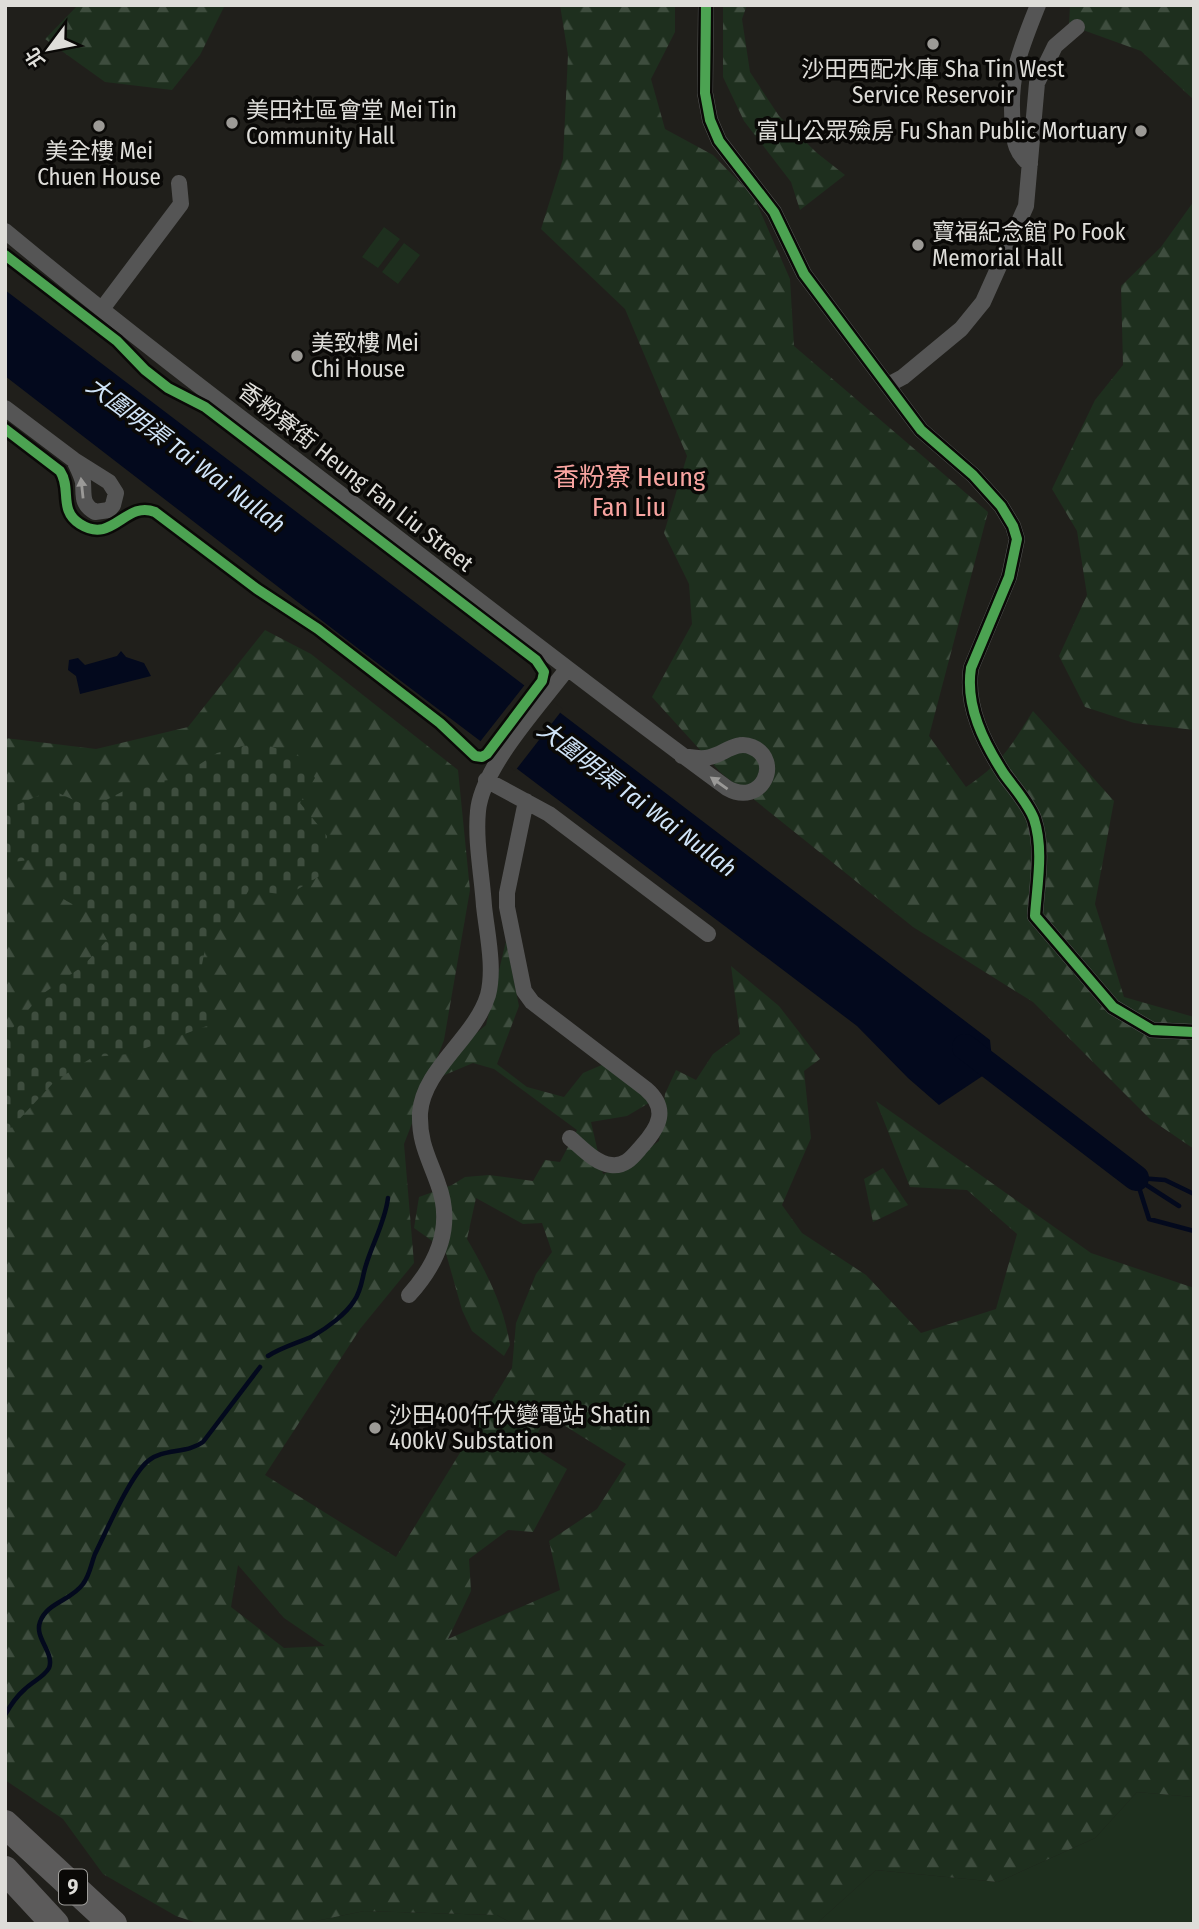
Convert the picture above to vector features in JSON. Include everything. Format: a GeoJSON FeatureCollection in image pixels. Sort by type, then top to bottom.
{"type":"FeatureCollection","features":[{"type":"Feature","properties":{"kind":"highway","name":"9"},"geometry":{"type":"LineString","coordinates":[[5,1824],[113,1924]]}},
{"type":"Feature","properties":{"kind":"highway","name":"9"},"geometry":{"type":"LineString","coordinates":[[5,1870],[55,1924]]}},
{"type":"Feature","properties":{"kind":"street"},"geometry":{"type":"LineString","coordinates":[[706,5],[705,93],[710,120],[719,141],[774,212],[804,274],[921,430],[973,475],[1002,506],[1013,526],[1017,539],[1009,577],[971,668],[969,682],[972,704],[981,732],[1003,773],[1033,818],[1039,846],[1035,916],[1112,1007],[1152,1030],[1194,1032]]}},
{"type":"Feature","properties":{"kind":"street"},"geometry":{"type":"LineString","coordinates":[[1030,164],[1022,159],[1017,150],[1010,102],[1013,72],[1038,5]]}},
{"type":"Feature","properties":{"kind":"street"},"geometry":{"type":"LineString","coordinates":[[888,385],[903,377],[961,329],[983,302],[1026,206],[1037,83],[1055,46],[1077,27]]}},
{"type":"Feature","properties":{"kind":"street"},"geometry":{"type":"LineString","coordinates":[[102,309],[181,204],[179,183]]}},
{"type":"Feature","properties":{"kind":"street","name":"香粉寮街 Heung Fan Liu Street"},"geometry":{"type":"LineString","coordinates":[[5,231],[102,309],[682,756],[734,793],[752,792],[760,787],[766,777],[764,759],[750,746],[735,746],[709,758],[682,756]]}},
{"type":"Feature","properties":{"kind":"street"},"geometry":{"type":"LineString","coordinates":[[5,408],[74,460]]}},
{"type":"Feature","properties":{"kind":"street"},"geometry":{"type":"LineString","coordinates":[[409,1294],[425,1276],[439,1252],[445,1222],[442,1194],[421,1140],[420,1113],[423,1099],[435,1076],[480,1014],[490,985],[478,824],[481,796],[486,780],[499,759],[567,669]]}},
{"type":"Feature","properties":{"kind":"street"},"geometry":{"type":"LineString","coordinates":[[486,780],[549,814],[708,934]]}},
{"type":"Feature","properties":{"kind":"street"},"geometry":{"type":"LineString","coordinates":[[526,801],[507,893],[524,991],[532,1002],[646,1089],[659,1110],[659,1123],[655,1131],[630,1159],[621,1165],[598,1161],[570,1138]]}},
{"type":"Feature","properties":{"kind":"green space"},"geometry":{"type":"Polygon","coordinates":[[[78,5],[225,5],[200,55],[172,90],[105,82],[45,39],[78,5]]]}},
{"type":"Feature","properties":{"kind":"green space"},"geometry":{"type":"Polygon","coordinates":[[[560,5],[675,5],[675,32],[651,79],[665,129],[713,155],[754,197],[790,279],[794,346],[988,512],[929,736],[966,787],[989,770],[1005,753],[1033,711],[1114,801],[1095,904],[1124,997],[1194,1017],[1194,1149],[1150,1119],[1033,1002],[913,927],[721,773],[652,697],[692,624],[689,584],[664,533],[687,456],[625,309],[541,229],[563,159],[568,55],[560,5]]]}},
{"type":"Feature","properties":{"kind":"green space"},"geometry":{"type":"Polygon","coordinates":[[[723,5],[747,5],[742,19],[750,72],[779,116],[817,153],[845,175],[800,210],[791,182],[744,121],[723,77],[723,5]]]}},
{"type":"Feature","properties":{"kind":"green space"},"geometry":{"type":"Polygon","coordinates":[[[1070,5],[1194,5],[1194,100],[1141,51],[1069,25],[1070,5]]]}},
{"type":"Feature","properties":{"kind":"green space"},"geometry":{"type":"Polygon","coordinates":[[[1194,201],[1194,730],[1134,723],[1085,707],[1059,656],[1087,595],[1077,531],[1052,489],[1095,400],[1123,365],[1121,286],[1161,247],[1194,201]]]}},
{"type":"Feature","properties":{"kind":"green space"},"geometry":{"type":"Polygon","coordinates":[[[384,227],[400,239],[378,268],[362,257],[384,227]]]}},
{"type":"Feature","properties":{"kind":"green space"},"geometry":{"type":"Polygon","coordinates":[[[404,243],[420,255],[398,284],[382,272],[404,243]]]}},
{"type":"Feature","properties":{"kind":"green space"},"geometry":{"type":"Polygon","coordinates":[[[265,630],[311,654],[458,770],[470,890],[444,1040],[432,1071],[486,1025],[506,941],[519,1006],[497,1064],[527,1087],[564,1097],[583,1073],[611,1061],[654,1100],[627,1116],[591,1122],[603,1174],[629,1163],[659,1141],[665,1094],[676,1070],[696,1080],[713,1054],[740,1034],[731,966],[779,1006],[820,1059],[804,1071],[811,1138],[782,1205],[802,1233],[866,1275],[921,1333],[996,1309],[1017,1234],[967,1190],[910,1187],[876,1101],[1091,1253],[1194,1288],[1194,1797],[1137,1792],[1095,1838],[998,1882],[876,1870],[816,1924],[514,1924],[497,1915],[364,1911],[301,1924],[200,1924],[176,1916],[103,1874],[63,1819],[5,1780],[5,738],[96,749],[188,727],[265,630]],[[473,1063],[428,1082],[404,1144],[414,1263],[360,1329],[265,1475],[396,1557],[512,1368],[516,1323],[536,1274],[552,1252],[542,1223],[523,1224],[476,1198],[467,1239],[488,1277],[504,1317],[510,1345],[504,1356],[472,1331],[462,1310],[445,1250],[414,1228],[419,1197],[452,1185],[465,1177],[489,1175],[533,1181],[545,1160],[560,1162],[577,1130],[494,1069],[473,1063]],[[546,1414],[532,1447],[567,1469],[533,1532],[508,1530],[469,1559],[471,1591],[448,1639],[560,1590],[549,1541],[597,1509],[626,1464],[546,1414]],[[238,1565],[231,1607],[284,1648],[325,1646],[284,1618],[238,1565]]]}},
{"type":"Feature","properties":{"kind":"green space"},"geometry":{"type":"Polygon","coordinates":[[[258,742],[304,758],[315,778],[300,803],[327,836],[323,874],[288,895],[249,890],[234,914],[207,938],[198,986],[215,1023],[129,1054],[93,1057],[55,1081],[11,1128],[5,1125],[5,1037],[41,995],[83,966],[107,940],[93,915],[61,898],[37,859],[5,863],[5,806],[14,806],[52,790],[91,808],[137,784],[177,779],[217,753],[258,742]]]}},
{"type":"Feature","properties":{"kind":"green space"},"geometry":{"type":"Polygon","coordinates":[[[883,1168],[908,1205],[873,1222],[864,1179],[883,1168]]]}},
{"type":"Feature","properties":{"kind":"green space"},"geometry":{"type":"Polygon","coordinates":[[[1137,1792],[1194,1797],[1194,1924],[816,1924],[876,1870],[998,1882],[1095,1838],[1137,1792]]]}},
{"type":"Feature","properties":{"kind":"green space"},"geometry":{"type":"Polygon","coordinates":[[[364,1911],[497,1915],[514,1924],[301,1924],[364,1911]]]}},
{"type":"Feature","properties":{"kind":"water"},"geometry":{"type":"Polygon","coordinates":[[[5,290],[990,1040],[993,1069],[939,1105],[857,1026],[364,653],[5,376],[5,290]]]}},
{"type":"Feature","properties":{"kind":"water"},"geometry":{"type":"Polygon","coordinates":[[[121,651],[126,657],[144,663],[151,676],[80,694],[76,676],[68,670],[69,660],[78,658],[85,665],[117,656],[121,651]]]}},
{"type":"Feature","properties":{"kind":"pier"},"geometry":{"type":"Polygon","coordinates":[[[527,682],[563,709],[515,771],[479,743],[527,682]]]}},
{"type":"Feature","properties":{"kind":"waterway","name":"大圍明渠 Tai Wai Nullah"},"geometry":{"type":"LineString","coordinates":[[965,1047],[1136,1178]]}},
{"type":"Feature","properties":{"kind":"waterway"},"geometry":{"type":"LineString","coordinates":[[1136,1178],[1149,1219],[1194,1231]]}},
{"type":"Feature","properties":{"kind":"waterway"},"geometry":{"type":"LineString","coordinates":[[1139,1178],[1165,1180],[1194,1194]]}},
{"type":"Feature","properties":{"kind":"waterway"},"geometry":{"type":"LineString","coordinates":[[1137,1179],[1179,1206]]}},
{"type":"Feature","properties":{"kind":"waterway"},"geometry":{"type":"LineString","coordinates":[[268,1356],[318,1333],[351,1306],[357,1297],[388,1198]]}},
{"type":"Feature","properties":{"kind":"waterway"},"geometry":{"type":"LineString","coordinates":[[5,1715],[19,1695],[49,1668],[49,1657],[39,1628],[43,1615],[78,1590],[85,1581],[112,1519],[141,1468],[154,1457],[203,1442],[260,1367]]}},
{"type":"Feature","properties":{"kind":"cycle path"},"geometry":{"type":"LineString","coordinates":[[706,5],[705,93],[710,120],[719,141],[774,212],[804,274],[921,430],[973,475],[1001,506],[1013,526],[1017,539],[1009,577],[971,668],[970,682],[974,710],[983,737],[1034,819],[1039,842],[1035,916],[1113,1007],[1152,1030],[1194,1032]]}},
{"type":"Feature","properties":{"kind":"cycle path"},"geometry":{"type":"LineString","coordinates":[[5,255],[117,341],[145,370],[168,388],[205,407],[536,660],[544,672],[542,681],[487,754],[482,757],[475,756],[440,723],[318,629],[257,589],[155,512],[135,512],[101,529],[91,529],[80,524],[69,512],[60,471],[5,429]]}},
{"type":"Feature","properties":{"kind":"place","name":"沙田西配水庫 Sha Tin West Service Reservoir"},"geometry":{"type":"Point","coordinates":[933,44]}},
{"type":"Feature","properties":{"kind":"place","name":"美田社區會堂 Mei Tin Community Hall"},"geometry":{"type":"Point","coordinates":[232,123]}},
{"type":"Feature","properties":{"kind":"place","name":"美全樓 Mei Chuen House"},"geometry":{"type":"Point","coordinates":[99,126]}},
{"type":"Feature","properties":{"kind":"place","name":"富山公眾殮房 Fu Shan Public Mortuary"},"geometry":{"type":"Point","coordinates":[1141,131]}},
{"type":"Feature","properties":{"kind":"place","name":"寶福紀念館 Po Fook Memorial Hall"},"geometry":{"type":"Point","coordinates":[918,245]}},
{"type":"Feature","properties":{"kind":"place","name":"美致樓 Mei Chi House"},"geometry":{"type":"Point","coordinates":[297,356]}},
{"type":"Feature","properties":{"kind":"place","name":"沙田400仟伏變電站 Shatin 400kV Substation"},"geometry":{"type":"Point","coordinates":[375,1428]}},
{"type":"Feature","properties":{"kind":"district","name":"香粉寮 Heung Fan Liu"},"geometry":{"type":"Point","coordinates":[629,492]}}]}
